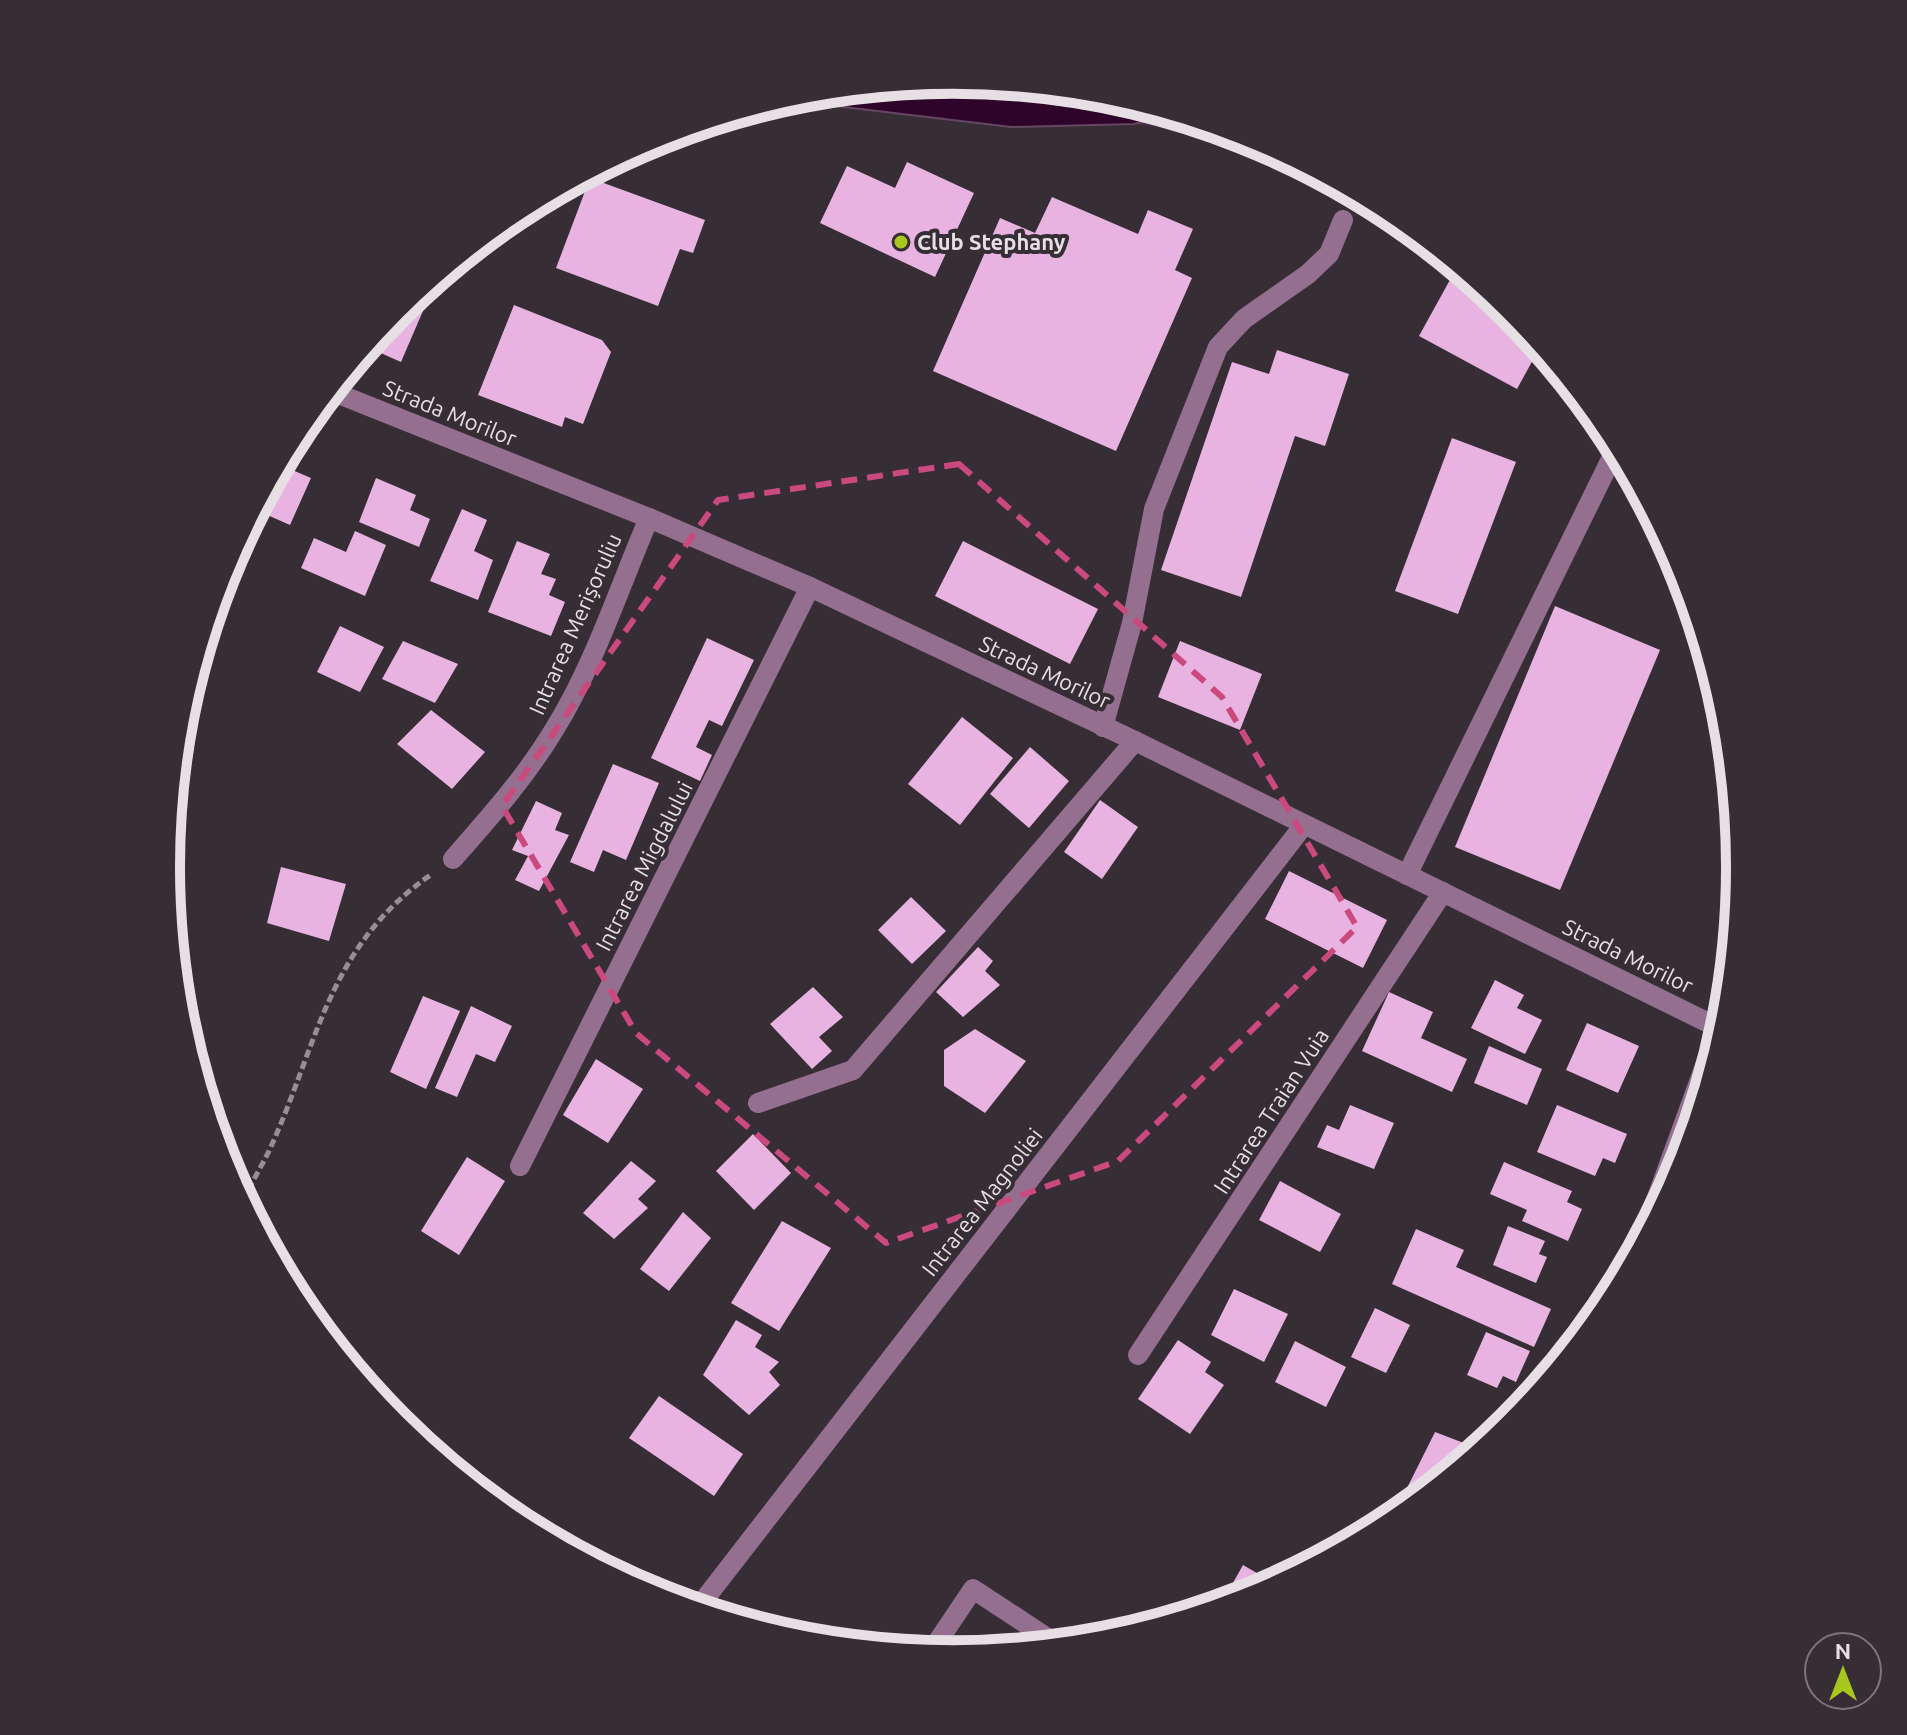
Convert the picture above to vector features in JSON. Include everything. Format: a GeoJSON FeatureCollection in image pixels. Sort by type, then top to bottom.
{"type":"FeatureCollection","features":[{"type":"Feature","properties":{"kind":"street"},"geometry":{"type":"LineString","coordinates":[[1103,727],[1132,623],[1154,509],[1218,347],[1244,319],[1308,274],[1329,254],[1343,220]]}},
{"type":"Feature","properties":{"kind":"street","name":"Strada Morilor"},"geometry":{"type":"LineString","coordinates":[[341,395],[649,518],[810,587],[1135,741],[1711,1023]]}},
{"type":"Feature","properties":{"kind":"street"},"geometry":{"type":"LineString","coordinates":[[1407,875],[1610,460]]}},
{"type":"Feature","properties":{"kind":"street","name":"Intrarea Merișoruliu"},"geometry":{"type":"LineString","coordinates":[[453,859],[516,788],[555,729],[577,688],[649,518]]}},
{"type":"Feature","properties":{"kind":"street","name":"Intrarea Migdalului"},"geometry":{"type":"LineString","coordinates":[[520,1166],[810,587]]}},
{"type":"Feature","properties":{"kind":"street"},"geometry":{"type":"LineString","coordinates":[[758,1103],[853,1070],[1135,741]]}},
{"type":"Feature","properties":{"kind":"street","name":"Intrarea Magnoliei"},"geometry":{"type":"LineString","coordinates":[[704,1600],[1304,825]]}},
{"type":"Feature","properties":{"kind":"street","name":"Intrarea Traian Vuia"},"geometry":{"type":"LineString","coordinates":[[1138,1355],[1443,892]]}},
{"type":"Feature","properties":{"kind":"street"},"geometry":{"type":"LineString","coordinates":[[938,1640],[973,1589],[1043,1635]]}},
{"type":"Feature","properties":{"kind":"path"},"geometry":{"type":"LineString","coordinates":[[250,1187],[269,1150],[330,994],[355,951],[407,891],[453,859]]}},
{"type":"Feature","properties":{"kind":"highlighted area"},"geometry":{"type":"Polygon","coordinates":[[[959,464],[1222,697],[1357,927],[1118,1161],[886,1243],[636,1033],[502,806],[718,500],[959,464]]]}},
{"type":"Feature","properties":{"kind":"shaded area"},"geometry":{"type":"Polygon","coordinates":[[[903,96],[1004,96],[1054,101],[1151,119],[1134,124],[1011,127],[828,105],[903,96]]]}},
{"type":"Feature","properties":{"kind":"shaded area"},"geometry":{"type":"Polygon","coordinates":[[[1151,119],[1186,130],[1134,124],[1151,119]]]}},
{"type":"Feature","properties":{"kind":"building"},"geometry":{"type":"Polygon","coordinates":[[[907,162],[974,193],[935,277],[820,223],[847,166],[895,188],[907,162]]]}},
{"type":"Feature","properties":{"kind":"building"},"geometry":{"type":"Polygon","coordinates":[[[598,181],[705,220],[693,253],[680,249],[658,306],[556,268],[586,187],[598,181]]]}},
{"type":"Feature","properties":{"kind":"building"},"geometry":{"type":"Polygon","coordinates":[[[1052,197],[1138,234],[1148,210],[1193,229],[1175,270],[1192,278],[1116,451],[933,371],[1000,218],[1035,233],[1052,197]]]}},
{"type":"Feature","properties":{"kind":"building"},"geometry":{"type":"Polygon","coordinates":[[[1451,278],[1464,286],[1535,357],[1517,389],[1419,336],[1451,278]]]}},
{"type":"Feature","properties":{"kind":"building"},"geometry":{"type":"Polygon","coordinates":[[[427,302],[401,362],[377,352],[427,302]]]}},
{"type":"Feature","properties":{"kind":"building"},"geometry":{"type":"Polygon","coordinates":[[[514,305],[602,340],[611,352],[583,424],[565,417],[562,427],[478,395],[514,305]]]}},
{"type":"Feature","properties":{"kind":"building"},"geometry":{"type":"Polygon","coordinates":[[[1277,350],[1349,374],[1325,446],[1295,436],[1241,597],[1161,570],[1232,362],[1269,374],[1277,350]]]}},
{"type":"Feature","properties":{"kind":"building"},"geometry":{"type":"Polygon","coordinates":[[[1452,438],[1516,462],[1458,614],[1395,591],[1452,438]]]}},
{"type":"Feature","properties":{"kind":"building"},"geometry":{"type":"Polygon","coordinates":[[[291,469],[311,478],[290,525],[266,514],[291,469]]]}},
{"type":"Feature","properties":{"kind":"building"},"geometry":{"type":"Polygon","coordinates":[[[376,478],[416,495],[410,510],[430,519],[419,547],[359,522],[376,478]]]}},
{"type":"Feature","properties":{"kind":"building"},"geometry":{"type":"Polygon","coordinates":[[[462,509],[487,520],[474,551],[493,560],[478,600],[430,581],[462,509]]]}},
{"type":"Feature","properties":{"kind":"building"},"geometry":{"type":"Polygon","coordinates":[[[355,531],[386,545],[365,596],[301,568],[314,538],[346,552],[355,531]]]}},
{"type":"Feature","properties":{"kind":"building"},"geometry":{"type":"Polygon","coordinates":[[[517,541],[550,554],[541,574],[556,579],[549,595],[565,602],[551,636],[488,612],[517,541]]]}},
{"type":"Feature","properties":{"kind":"building"},"geometry":{"type":"Polygon","coordinates":[[[963,541],[1098,609],[1070,664],[935,596],[963,541]]]}},
{"type":"Feature","properties":{"kind":"building"},"geometry":{"type":"Polygon","coordinates":[[[1555,606],[1660,650],[1560,890],[1455,847],[1555,606]]]}},
{"type":"Feature","properties":{"kind":"building"},"geometry":{"type":"Polygon","coordinates":[[[340,626],[384,647],[360,692],[317,672],[340,626]]]}},
{"type":"Feature","properties":{"kind":"building"},"geometry":{"type":"Polygon","coordinates":[[[707,638],[754,660],[722,726],[709,720],[696,747],[712,755],[700,781],[651,758],[707,638]]]}},
{"type":"Feature","properties":{"kind":"building"},"geometry":{"type":"Polygon","coordinates":[[[403,641],[458,664],[435,703],[382,679],[403,641]]]}},
{"type":"Feature","properties":{"kind":"building"},"geometry":{"type":"Polygon","coordinates":[[[1180,641],[1262,674],[1240,730],[1158,697],[1180,641]]]}},
{"type":"Feature","properties":{"kind":"building"},"geometry":{"type":"Polygon","coordinates":[[[431,710],[485,752],[452,789],[397,744],[431,710]]]}},
{"type":"Feature","properties":{"kind":"building"},"geometry":{"type":"Polygon","coordinates":[[[962,717],[1013,758],[960,825],[908,784],[962,717]]]}},
{"type":"Feature","properties":{"kind":"building"},"geometry":{"type":"Polygon","coordinates":[[[1030,747],[1069,781],[1029,828],[990,794],[1030,747]]]}},
{"type":"Feature","properties":{"kind":"building"},"geometry":{"type":"Polygon","coordinates":[[[613,764],[659,783],[626,860],[603,850],[594,872],[570,862],[613,764]]]}},
{"type":"Feature","properties":{"kind":"building"},"geometry":{"type":"Polygon","coordinates":[[[1100,800],[1138,827],[1102,879],[1064,852],[1100,800]]]}},
{"type":"Feature","properties":{"kind":"building"},"geometry":{"type":"Polygon","coordinates":[[[536,801],[562,813],[555,830],[569,835],[539,891],[515,880],[528,856],[512,850],[536,801]]]}},
{"type":"Feature","properties":{"kind":"building"},"geometry":{"type":"Polygon","coordinates":[[[281,867],[346,884],[329,941],[267,923],[281,867]]]}},
{"type":"Feature","properties":{"kind":"building"},"geometry":{"type":"Polygon","coordinates":[[[1289,871],[1387,920],[1363,968],[1265,919],[1289,871]]]}},
{"type":"Feature","properties":{"kind":"building"},"geometry":{"type":"Polygon","coordinates":[[[911,897],[946,931],[912,964],[878,930],[911,897]]]}},
{"type":"Feature","properties":{"kind":"building"},"geometry":{"type":"Polygon","coordinates":[[[978,947],[993,961],[985,971],[1000,985],[963,1017],[936,992],[978,947]]]}},
{"type":"Feature","properties":{"kind":"building"},"geometry":{"type":"Polygon","coordinates":[[[1495,980],[1524,995],[1517,1008],[1542,1020],[1525,1054],[1471,1028],[1495,980]]]}},
{"type":"Feature","properties":{"kind":"building"},"geometry":{"type":"Polygon","coordinates":[[[813,987],[843,1017],[819,1037],[832,1051],[812,1069],[770,1024],[813,987]]]}},
{"type":"Feature","properties":{"kind":"building"},"geometry":{"type":"Polygon","coordinates":[[[1389,992],[1433,1012],[1421,1038],[1467,1059],[1452,1092],[1362,1051],[1389,992]]]}},
{"type":"Feature","properties":{"kind":"building"},"geometry":{"type":"Polygon","coordinates":[[[423,996],[460,1011],[426,1089],[390,1072],[423,996]]]}},
{"type":"Feature","properties":{"kind":"building"},"geometry":{"type":"Polygon","coordinates":[[[471,1006],[512,1026],[495,1062],[476,1054],[457,1097],[435,1088],[471,1006]]]}},
{"type":"Feature","properties":{"kind":"building"},"geometry":{"type":"Polygon","coordinates":[[[1587,1023],[1639,1046],[1618,1093],[1566,1070],[1587,1023]]]}},
{"type":"Feature","properties":{"kind":"building"},"geometry":{"type":"Polygon","coordinates":[[[975,1029],[1026,1061],[985,1113],[944,1086],[944,1050],[975,1029]]]}},
{"type":"Feature","properties":{"kind":"building"},"geometry":{"type":"Polygon","coordinates":[[[1489,1046],[1542,1069],[1527,1105],[1474,1083],[1489,1046]]]}},
{"type":"Feature","properties":{"kind":"building"},"geometry":{"type":"Polygon","coordinates":[[[596,1059],[643,1089],[608,1143],[563,1115],[596,1059]]]}},
{"type":"Feature","properties":{"kind":"building"},"geometry":{"type":"Polygon","coordinates":[[[1350,1105],[1394,1123],[1374,1169],[1317,1147],[1327,1125],[1339,1130],[1350,1105]]]}},
{"type":"Feature","properties":{"kind":"building"},"geometry":{"type":"Polygon","coordinates":[[[1557,1105],[1627,1134],[1615,1163],[1603,1158],[1595,1176],[1537,1152],[1557,1105]]]}},
{"type":"Feature","properties":{"kind":"building"},"geometry":{"type":"Polygon","coordinates":[[[753,1134],[791,1173],[754,1210],[716,1171],[753,1134]]]}},
{"type":"Feature","properties":{"kind":"building"},"geometry":{"type":"Polygon","coordinates":[[[467,1157],[505,1181],[459,1255],[421,1231],[467,1157]]]}},
{"type":"Feature","properties":{"kind":"building"},"geometry":{"type":"Polygon","coordinates":[[[631,1161],[656,1181],[638,1199],[648,1208],[614,1239],[583,1213],[631,1161]]]}},
{"type":"Feature","properties":{"kind":"building"},"geometry":{"type":"Polygon","coordinates":[[[1504,1162],[1572,1191],[1567,1202],[1582,1209],[1568,1241],[1522,1221],[1527,1210],[1490,1194],[1504,1162]]]}},
{"type":"Feature","properties":{"kind":"building"},"geometry":{"type":"Polygon","coordinates":[[[1280,1181],[1341,1214],[1320,1252],[1259,1220],[1280,1181]]]}},
{"type":"Feature","properties":{"kind":"building"},"geometry":{"type":"Polygon","coordinates":[[[683,1212],[711,1238],[669,1291],[640,1269],[683,1212]]]}},
{"type":"Feature","properties":{"kind":"building"},"geometry":{"type":"Polygon","coordinates":[[[782,1221],[831,1248],[779,1331],[731,1303],[782,1221]]]}},
{"type":"Feature","properties":{"kind":"building"},"geometry":{"type":"Polygon","coordinates":[[[1508,1226],[1545,1241],[1539,1254],[1547,1257],[1536,1283],[1493,1265],[1508,1226]]]}},
{"type":"Feature","properties":{"kind":"building"},"geometry":{"type":"Polygon","coordinates":[[[1416,1229],[1464,1250],[1456,1267],[1551,1309],[1534,1347],[1392,1284],[1416,1229]]]}},
{"type":"Feature","properties":{"kind":"building"},"geometry":{"type":"Polygon","coordinates":[[[1234,1289],[1288,1314],[1264,1362],[1211,1335],[1234,1289]]]}},
{"type":"Feature","properties":{"kind":"building"},"geometry":{"type":"Polygon","coordinates":[[[1375,1308],[1410,1325],[1386,1373],[1351,1357],[1375,1308]]]}},
{"type":"Feature","properties":{"kind":"building"},"geometry":{"type":"Polygon","coordinates":[[[736,1320],[762,1335],[755,1347],[779,1362],[769,1372],[780,1385],[749,1415],[703,1375],[736,1320]]]}},
{"type":"Feature","properties":{"kind":"building"},"geometry":{"type":"Polygon","coordinates":[[[1486,1332],[1530,1351],[1516,1382],[1503,1376],[1497,1388],[1467,1375],[1486,1332]]]}},
{"type":"Feature","properties":{"kind":"building"},"geometry":{"type":"Polygon","coordinates":[[[1178,1340],[1211,1362],[1205,1372],[1224,1385],[1190,1434],[1138,1399],[1178,1340]]]}},
{"type":"Feature","properties":{"kind":"building"},"geometry":{"type":"Polygon","coordinates":[[[1295,1341],[1346,1367],[1326,1407],[1275,1382],[1295,1341]]]}},
{"type":"Feature","properties":{"kind":"building"},"geometry":{"type":"Polygon","coordinates":[[[659,1396],[743,1454],[714,1496],[629,1438],[659,1396]]]}},
{"type":"Feature","properties":{"kind":"building"},"geometry":{"type":"Polygon","coordinates":[[[1435,1432],[1468,1445],[1424,1481],[1403,1497],[1435,1432]]]}},
{"type":"Feature","properties":{"kind":"building"},"geometry":{"type":"Polygon","coordinates":[[[1243,1565],[1263,1576],[1250,1582],[1229,1590],[1243,1565]]]}},
{"type":"Feature","properties":{"kind":"place","name":"Club Stephany"},"geometry":{"type":"Point","coordinates":[901,242]}}]}
